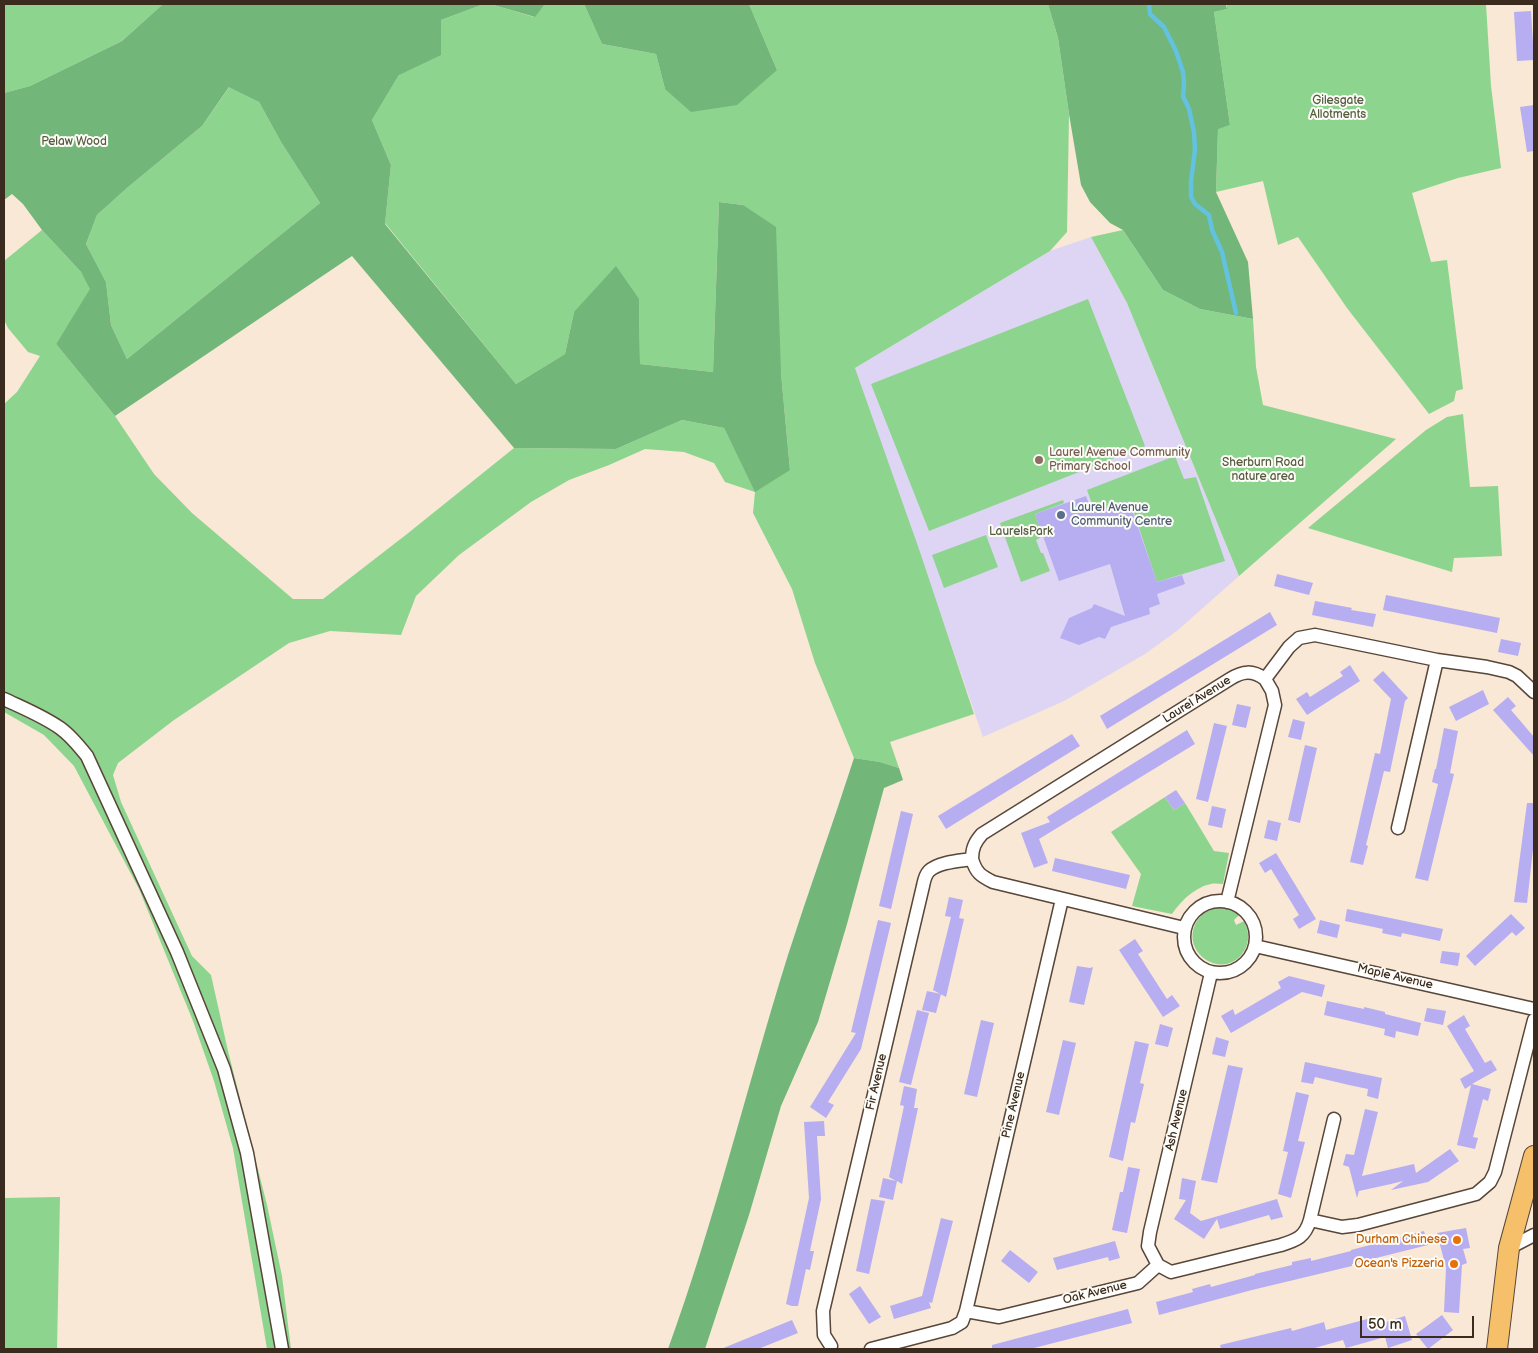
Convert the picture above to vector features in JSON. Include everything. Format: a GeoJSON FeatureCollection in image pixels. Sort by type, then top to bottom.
{"type":"FeatureCollection","features":[{"type":"Feature","properties":{"kind":"main road"},"geometry":{"type":"LineString","coordinates":[[1497,1349],[1509,1248],[1534,1156]]}},
{"type":"Feature","properties":{"kind":"street"},"geometry":{"type":"LineString","coordinates":[[1227,902],[1274,705],[1272,691],[1265,679],[1289,647],[1299,638],[1315,635],[1437,660],[1509,672],[1517,676],[1534,692]]}},
{"type":"Feature","properties":{"kind":"street"},"geometry":{"type":"LineString","coordinates":[[1398,828],[1437,660]]}},
{"type":"Feature","properties":{"kind":"street","name":"Laurel Avenue"},"geometry":{"type":"LineString","coordinates":[[972,854],[975,841],[982,834],[1240,673],[1256,673],[1265,679]]}},
{"type":"Feature","properties":{"kind":"street"},"geometry":{"type":"LineString","coordinates":[[4,699],[29,710],[60,728],[77,743],[87,756],[191,984],[224,1069],[247,1153],[282,1349]]}},
{"type":"Feature","properties":{"kind":"street"},"geometry":{"type":"LineString","coordinates":[[972,854],[975,870],[993,882],[1184,928]]}},
{"type":"Feature","properties":{"kind":"street","name":"Fir Avenue"},"geometry":{"type":"LineString","coordinates":[[831,1348],[824,1335],[823,1311],[924,881],[930,870],[972,854]]}},
{"type":"Feature","properties":{"kind":"street","name":"Pine Avenue"},"geometry":{"type":"LineString","coordinates":[[966,1311],[1062,899]]}},
{"type":"Feature","properties":{"kind":"street"},"geometry":{"type":"LineString","coordinates":[[1214,901],[1227,902],[1241,908],[1250,917],[1256,930],[1255,946],[1250,958],[1243,966],[1233,972],[1212,973],[1200,968],[1189,957],[1184,942],[1184,928],[1190,916],[1202,906],[1214,901]]}},
{"type":"Feature","properties":{"kind":"street","name":"Maple Avenue"},"geometry":{"type":"LineString","coordinates":[[1255,946],[1534,1009]]}},
{"type":"Feature","properties":{"kind":"street","name":"Ash Avenue"},"geometry":{"type":"LineString","coordinates":[[1158,1266],[1148,1246],[1150,1232],[1212,973]]}},
{"type":"Feature","properties":{"kind":"street"},"geometry":{"type":"LineString","coordinates":[[1310,1220],[1342,1228],[1358,1225],[1476,1194],[1490,1182],[1495,1172],[1534,1020]]}},
{"type":"Feature","properties":{"kind":"street"},"geometry":{"type":"LineString","coordinates":[[1158,1266],[1171,1272],[1296,1240],[1307,1230],[1334,1119]]}},
{"type":"Feature","properties":{"kind":"street"},"geometry":{"type":"LineString","coordinates":[[1509,1248],[1534,1235]]}},
{"type":"Feature","properties":{"kind":"street","name":"Oak Avenue"},"geometry":{"type":"LineString","coordinates":[[966,1311],[999,1317],[1138,1283],[1158,1266]]}},
{"type":"Feature","properties":{"kind":"street"},"geometry":{"type":"LineString","coordinates":[[871,1349],[952,1328],[962,1322],[966,1311]]}},
{"type":"Feature","properties":{"kind":"shaded area","name":"Laurel Avenue Community Primary School"},"geometry":{"type":"Polygon","coordinates":[[[1091,237],[1127,303],[1239,576],[1178,630],[1145,654],[1064,701],[983,737],[855,368],[1050,251],[1091,237]]]}},
{"type":"Feature","properties":{"kind":"green space"},"geometry":{"type":"Polygon","coordinates":[[[4,4],[163,4],[122,41],[30,86],[4,93],[4,4]]]}},
{"type":"Feature","properties":{"kind":"green space","name":"Pelaw Wood"},"geometry":{"type":"Polygon","coordinates":[[[163,4],[484,4],[441,20],[441,55],[399,75],[372,120],[391,165],[385,224],[516,384],[565,354],[574,312],[616,266],[639,299],[640,364],[713,372],[719,202],[743,205],[776,227],[781,373],[790,470],[755,492],[724,428],[682,420],[616,449],[514,448],[352,256],[115,416],[56,344],[90,289],[81,272],[42,230],[23,204],[12,194],[4,200],[4,93],[30,86],[122,41],[163,4]],[[229,87],[202,126],[97,215],[86,244],[106,282],[111,325],[127,359],[320,203],[281,142],[259,102],[229,87]]]}},
{"type":"Feature","properties":{"kind":"green space"},"geometry":{"type":"Polygon","coordinates":[[[484,4],[490,4],[534,17],[545,4],[584,4],[602,44],[656,54],[665,89],[777,70],[749,4],[1048,4],[1058,38],[1069,114],[1067,232],[1050,251],[855,368],[920,552],[974,714],[890,742],[899,768],[880,762],[854,758],[815,663],[792,589],[753,513],[755,492],[725,482],[714,463],[684,452],[645,449],[569,480],[531,502],[459,555],[416,596],[401,635],[330,631],[289,643],[174,720],[118,763],[113,775],[121,802],[192,956],[211,975],[267,1205],[282,1276],[291,1349],[267,1349],[233,1148],[214,1081],[193,1021],[139,889],[74,766],[44,735],[4,712],[4,404],[17,392],[40,356],[28,352],[8,328],[4,320],[4,261],[42,230],[81,272],[91,289],[56,344],[115,416],[154,474],[192,513],[293,599],[323,599],[514,448],[616,449],[682,420],[724,428],[755,491],[790,469],[781,373],[743,205],[719,202],[713,372],[640,364],[639,299],[574,312],[565,354],[516,384],[385,223],[391,165],[372,120],[399,75],[441,20],[484,4]]]}},
{"type":"Feature","properties":{"kind":"green space"},"geometry":{"type":"Polygon","coordinates":[[[490,4],[545,4],[535,17],[490,4]]]}},
{"type":"Feature","properties":{"kind":"green space"},"geometry":{"type":"Polygon","coordinates":[[[584,4],[749,4],[777,70],[737,105],[691,112],[665,89],[656,54],[602,44],[584,4]]]}},
{"type":"Feature","properties":{"kind":"green space"},"geometry":{"type":"Polygon","coordinates":[[[1048,4],[1226,4],[1227,9],[1214,12],[1230,125],[1218,129],[1216,192],[1248,262],[1253,319],[1200,309],[1163,290],[1123,230],[1110,223],[1090,202],[1081,185],[1058,38],[1048,4]]]}},
{"type":"Feature","properties":{"kind":"green space","name":"Gilesgate Allotments"},"geometry":{"type":"Polygon","coordinates":[[[1227,4],[1486,4],[1491,86],[1501,168],[1458,178],[1412,193],[1431,262],[1447,260],[1463,389],[1456,391],[1454,401],[1429,414],[1347,308],[1298,237],[1278,245],[1263,181],[1216,192],[1218,128],[1230,125],[1214,12],[1227,9],[1227,4]]]}},
{"type":"Feature","properties":{"kind":"green space"},"geometry":{"type":"Polygon","coordinates":[[[230,86],[259,102],[281,142],[320,203],[127,359],[111,325],[106,282],[86,244],[97,215],[202,126],[230,86]]]}},
{"type":"Feature","properties":{"kind":"green space","name":"Sherburn Road nature area"},"geometry":{"type":"Polygon","coordinates":[[[1123,230],[1163,290],[1200,309],[1253,319],[1256,367],[1263,405],[1396,439],[1239,576],[1127,303],[1091,237],[1123,230]]]}},
{"type":"Feature","properties":{"kind":"green space"},"geometry":{"type":"Polygon","coordinates":[[[1088,299],[1145,446],[929,531],[871,384],[1088,299]]]}},
{"type":"Feature","properties":{"kind":"green space"},"geometry":{"type":"Polygon","coordinates":[[[1463,414],[1470,487],[1498,486],[1502,556],[1454,558],[1452,572],[1308,528],[1426,430],[1447,417],[1463,414]]]}},
{"type":"Feature","properties":{"kind":"green space"},"geometry":{"type":"Polygon","coordinates":[[[1175,456],[1184,479],[1196,477],[1225,561],[1157,582],[1130,501],[1095,512],[1087,490],[1175,456]]]}},
{"type":"Feature","properties":{"kind":"green space","name":"LaurelsPark"},"geometry":{"type":"Polygon","coordinates":[[[1063,500],[1064,503],[1035,514],[1043,536],[1036,540],[1050,571],[1021,582],[1000,523],[1063,500]]]}},
{"type":"Feature","properties":{"kind":"green space"},"geometry":{"type":"Polygon","coordinates":[[[986,535],[998,567],[944,588],[932,555],[986,535]]]}},
{"type":"Feature","properties":{"kind":"green space"},"geometry":{"type":"Polygon","coordinates":[[[854,758],[880,762],[899,768],[903,780],[884,788],[818,1022],[781,1106],[749,1215],[705,1349],[668,1349],[716,1202],[788,955],[854,758]]]}},
{"type":"Feature","properties":{"kind":"green space"},"geometry":{"type":"Polygon","coordinates":[[[1165,797],[1174,810],[1185,803],[1214,851],[1229,853],[1223,884],[1212,884],[1199,888],[1184,900],[1172,914],[1132,906],[1141,874],[1111,832],[1165,797]]]}},
{"type":"Feature","properties":{"kind":"green space"},"geometry":{"type":"Polygon","coordinates":[[[1219,907],[1240,914],[1234,920],[1236,925],[1244,921],[1248,932],[1248,940],[1244,951],[1235,960],[1226,964],[1215,964],[1206,960],[1198,953],[1194,943],[1193,933],[1197,921],[1207,911],[1219,907]]]}},
{"type":"Feature","properties":{"kind":"green space"},"geometry":{"type":"Polygon","coordinates":[[[60,1197],[57,1349],[4,1349],[4,1198],[60,1197]]]}},
{"type":"Feature","properties":{"kind":"building"},"geometry":{"type":"Polygon","coordinates":[[[1531,11],[1534,60],[1517,61],[1514,12],[1531,11]]]}},
{"type":"Feature","properties":{"kind":"building"},"geometry":{"type":"Polygon","coordinates":[[[1534,105],[1534,151],[1527,152],[1520,107],[1534,105]]]}},
{"type":"Feature","properties":{"kind":"building"},"geometry":{"type":"Polygon","coordinates":[[[1086,496],[1092,512],[1129,501],[1157,582],[1182,575],[1185,584],[1157,594],[1160,604],[1149,608],[1150,614],[1111,627],[1105,639],[1099,637],[1079,645],[1060,638],[1069,618],[1092,608],[1094,604],[1125,616],[1110,564],[1059,581],[1035,514],[1086,496]]]}},
{"type":"Feature","properties":{"kind":"building"},"geometry":{"type":"Polygon","coordinates":[[[1277,574],[1313,583],[1309,595],[1274,586],[1277,574]]]}},
{"type":"Feature","properties":{"kind":"building"},"geometry":{"type":"Polygon","coordinates":[[[1386,595],[1500,618],[1497,633],[1383,610],[1386,595]]]}},
{"type":"Feature","properties":{"kind":"building"},"geometry":{"type":"Polygon","coordinates":[[[1315,601],[1376,614],[1373,627],[1312,615],[1315,601]]]}},
{"type":"Feature","properties":{"kind":"building"},"geometry":{"type":"Polygon","coordinates":[[[1270,612],[1277,625],[1107,729],[1100,716],[1270,612]]]}},
{"type":"Feature","properties":{"kind":"building"},"geometry":{"type":"Polygon","coordinates":[[[1501,639],[1521,643],[1518,656],[1498,652],[1501,639]]]}},
{"type":"Feature","properties":{"kind":"building"},"geometry":{"type":"Polygon","coordinates":[[[1350,665],[1360,681],[1307,715],[1296,699],[1307,692],[1310,697],[1343,676],[1340,672],[1350,665]]]}},
{"type":"Feature","properties":{"kind":"building"},"geometry":{"type":"Polygon","coordinates":[[[1383,671],[1408,698],[1405,701],[1390,772],[1384,771],[1363,865],[1350,862],[1375,753],[1380,754],[1391,699],[1373,680],[1383,671]]]}},
{"type":"Feature","properties":{"kind":"building"},"geometry":{"type":"Polygon","coordinates":[[[1483,690],[1489,704],[1456,721],[1449,707],[1483,690]]]}},
{"type":"Feature","properties":{"kind":"building"},"geometry":{"type":"Polygon","coordinates":[[[1508,697],[1516,706],[1511,710],[1534,737],[1534,756],[1493,710],[1508,697]]]}},
{"type":"Feature","properties":{"kind":"building"},"geometry":{"type":"Polygon","coordinates":[[[1237,704],[1251,707],[1246,728],[1232,725],[1237,704]]]}},
{"type":"Feature","properties":{"kind":"building"},"geometry":{"type":"Polygon","coordinates":[[[1293,719],[1305,722],[1301,740],[1288,737],[1293,719]]]}},
{"type":"Feature","properties":{"kind":"building"},"geometry":{"type":"Polygon","coordinates":[[[1214,723],[1227,726],[1208,802],[1196,799],[1214,723]]]}},
{"type":"Feature","properties":{"kind":"building"},"geometry":{"type":"Polygon","coordinates":[[[1444,728],[1458,731],[1450,773],[1454,774],[1428,881],[1415,878],[1438,784],[1432,782],[1444,728]]]}},
{"type":"Feature","properties":{"kind":"building"},"geometry":{"type":"Polygon","coordinates":[[[1187,730],[1195,744],[1039,839],[1048,863],[1034,868],[1021,833],[1050,822],[1047,817],[1187,730]]]}},
{"type":"Feature","properties":{"kind":"building"},"geometry":{"type":"Polygon","coordinates":[[[1072,734],[1080,746],[946,829],[938,816],[1072,734]]]}},
{"type":"Feature","properties":{"kind":"building"},"geometry":{"type":"Polygon","coordinates":[[[1305,745],[1317,748],[1300,823],[1288,820],[1305,745]]]}},
{"type":"Feature","properties":{"kind":"building"},"geometry":{"type":"Polygon","coordinates":[[[1176,790],[1185,803],[1174,810],[1165,797],[1176,790]]]}},
{"type":"Feature","properties":{"kind":"building"},"geometry":{"type":"Polygon","coordinates":[[[1527,803],[1534,803],[1534,840],[1527,903],[1514,902],[1527,803]]]}},
{"type":"Feature","properties":{"kind":"building"},"geometry":{"type":"Polygon","coordinates":[[[1212,806],[1226,809],[1222,828],[1208,825],[1212,806]]]}},
{"type":"Feature","properties":{"kind":"building"},"geometry":{"type":"Polygon","coordinates":[[[901,811],[913,814],[891,909],[879,906],[901,811]]]}},
{"type":"Feature","properties":{"kind":"building"},"geometry":{"type":"Polygon","coordinates":[[[1268,820],[1281,823],[1277,841],[1264,838],[1268,820]]]}},
{"type":"Feature","properties":{"kind":"building"},"geometry":{"type":"Polygon","coordinates":[[[1276,853],[1316,919],[1299,929],[1293,919],[1299,915],[1271,869],[1265,873],[1259,863],[1276,853]]]}},
{"type":"Feature","properties":{"kind":"building"},"geometry":{"type":"Polygon","coordinates":[[[1055,858],[1130,875],[1126,889],[1052,871],[1055,858]]]}},
{"type":"Feature","properties":{"kind":"building"},"geometry":{"type":"Polygon","coordinates":[[[949,897],[963,900],[959,918],[964,919],[946,997],[933,990],[951,917],[945,916],[949,897]]]}},
{"type":"Feature","properties":{"kind":"building"},"geometry":{"type":"Polygon","coordinates":[[[1347,909],[1443,929],[1440,941],[1402,933],[1401,937],[1382,933],[1383,929],[1345,921],[1347,909]]]}},
{"type":"Feature","properties":{"kind":"building"},"geometry":{"type":"Polygon","coordinates":[[[1511,914],[1525,928],[1516,936],[1512,932],[1475,966],[1466,956],[1511,914]]]}},
{"type":"Feature","properties":{"kind":"building"},"geometry":{"type":"Polygon","coordinates":[[[878,920],[891,923],[861,1049],[828,1102],[834,1105],[826,1118],[810,1107],[856,1033],[851,1032],[878,920]]]}},
{"type":"Feature","properties":{"kind":"building"},"geometry":{"type":"Polygon","coordinates":[[[1320,920],[1340,925],[1337,938],[1317,933],[1320,920]]]}},
{"type":"Feature","properties":{"kind":"building"},"geometry":{"type":"Polygon","coordinates":[[[1135,939],[1143,951],[1138,954],[1167,999],[1172,995],[1180,1006],[1163,1017],[1119,950],[1135,939]]]}},
{"type":"Feature","properties":{"kind":"building"},"geometry":{"type":"Polygon","coordinates":[[[1442,951],[1460,953],[1458,966],[1440,963],[1442,951]]]}},
{"type":"Feature","properties":{"kind":"building"},"geometry":{"type":"Polygon","coordinates":[[[1077,966],[1093,967],[1084,1005],[1069,1002],[1077,966]]]}},
{"type":"Feature","properties":{"kind":"building"},"geometry":{"type":"Polygon","coordinates":[[[1289,976],[1325,985],[1322,997],[1302,992],[1231,1033],[1221,1016],[1233,1009],[1235,1015],[1281,988],[1278,982],[1289,976]]]}},
{"type":"Feature","properties":{"kind":"building"},"geometry":{"type":"Polygon","coordinates":[[[927,991],[941,994],[936,1013],[922,1010],[927,991]]]}},
{"type":"Feature","properties":{"kind":"building"},"geometry":{"type":"Polygon","coordinates":[[[1327,1001],[1364,1009],[1364,1007],[1421,1023],[1418,1036],[1396,1031],[1395,1038],[1384,1035],[1385,1029],[1324,1015],[1327,1001]]]}},
{"type":"Feature","properties":{"kind":"building"},"geometry":{"type":"Polygon","coordinates":[[[1427,1008],[1446,1011],[1443,1025],[1424,1021],[1427,1008]]]}},
{"type":"Feature","properties":{"kind":"building"},"geometry":{"type":"Polygon","coordinates":[[[917,1010],[929,1013],[911,1085],[899,1082],[917,1010]]]}},
{"type":"Feature","properties":{"kind":"building"},"geometry":{"type":"Polygon","coordinates":[[[1464,1015],[1470,1026],[1465,1029],[1485,1063],[1491,1060],[1497,1070],[1472,1084],[1491,1089],[1488,1101],[1483,1099],[1473,1137],[1478,1138],[1475,1149],[1457,1145],[1471,1085],[1465,1089],[1460,1079],[1474,1071],[1447,1026],[1464,1015]]]}},
{"type":"Feature","properties":{"kind":"building"},"geometry":{"type":"Polygon","coordinates":[[[981,1020],[994,1023],[977,1097],[964,1094],[981,1020]]]}},
{"type":"Feature","properties":{"kind":"building"},"geometry":{"type":"Polygon","coordinates":[[[1160,1024],[1173,1028],[1168,1047],[1155,1044],[1160,1024]]]}},
{"type":"Feature","properties":{"kind":"building"},"geometry":{"type":"Polygon","coordinates":[[[1216,1037],[1229,1041],[1225,1057],[1212,1054],[1216,1037]]]}},
{"type":"Feature","properties":{"kind":"building"},"geometry":{"type":"Polygon","coordinates":[[[1063,1040],[1076,1043],[1059,1115],[1046,1112],[1063,1040]]]}},
{"type":"Feature","properties":{"kind":"building"},"geometry":{"type":"Polygon","coordinates":[[[1135,1041],[1149,1044],[1140,1083],[1144,1084],[1135,1123],[1131,1122],[1123,1161],[1109,1157],[1135,1041]]]}},
{"type":"Feature","properties":{"kind":"building"},"geometry":{"type":"Polygon","coordinates":[[[1305,1062],[1382,1078],[1378,1099],[1367,1096],[1368,1089],[1315,1077],[1313,1084],[1301,1082],[1305,1062]]]}},
{"type":"Feature","properties":{"kind":"building"},"geometry":{"type":"Polygon","coordinates":[[[1228,1065],[1243,1068],[1217,1183],[1201,1180],[1228,1065]]]}},
{"type":"Feature","properties":{"kind":"building"},"geometry":{"type":"Polygon","coordinates":[[[904,1086],[917,1089],[914,1108],[918,1108],[902,1184],[897,1181],[893,1200],[879,1197],[883,1178],[896,1181],[889,1177],[904,1106],[900,1105],[904,1086]]]}},
{"type":"Feature","properties":{"kind":"building"},"geometry":{"type":"Polygon","coordinates":[[[1296,1092],[1309,1095],[1298,1141],[1305,1142],[1291,1198],[1278,1194],[1288,1152],[1283,1151],[1296,1092]]]}},
{"type":"Feature","properties":{"kind":"building"},"geometry":{"type":"Polygon","coordinates":[[[1365,1109],[1378,1112],[1362,1176],[1414,1164],[1416,1173],[1450,1149],[1459,1161],[1428,1182],[1391,1190],[1403,1181],[1359,1191],[1357,1198],[1349,1167],[1343,1165],[1346,1154],[1354,1155],[1365,1109]]]}},
{"type":"Feature","properties":{"kind":"building"},"geometry":{"type":"Polygon","coordinates":[[[824,1121],[825,1136],[817,1136],[821,1199],[810,1251],[814,1251],[810,1270],[806,1269],[798,1306],[792,1306],[786,1304],[809,1198],[804,1122],[824,1121]]]}},
{"type":"Feature","properties":{"kind":"building"},"geometry":{"type":"Polygon","coordinates":[[[1128,1167],[1140,1169],[1127,1233],[1112,1230],[1120,1192],[1123,1192],[1128,1167]]]}},
{"type":"Feature","properties":{"kind":"building"},"geometry":{"type":"Polygon","coordinates":[[[1182,1178],[1196,1181],[1190,1213],[1201,1221],[1277,1199],[1283,1217],[1271,1220],[1269,1215],[1220,1229],[1217,1219],[1204,1239],[1174,1219],[1186,1200],[1179,1199],[1182,1178]]]}},
{"type":"Feature","properties":{"kind":"building"},"geometry":{"type":"Polygon","coordinates":[[[871,1199],[885,1201],[869,1274],[856,1271],[871,1199]]]}},
{"type":"Feature","properties":{"kind":"building"},"geometry":{"type":"Polygon","coordinates":[[[941,1218],[953,1221],[932,1303],[929,1302],[931,1308],[894,1319],[890,1306],[922,1296],[941,1218]]]}},
{"type":"Feature","properties":{"kind":"building"},"geometry":{"type":"Polygon","coordinates":[[[1466,1228],[1470,1248],[1463,1249],[1467,1263],[1462,1265],[1459,1313],[1444,1312],[1446,1268],[1437,1233],[1466,1228]]]}},
{"type":"Feature","properties":{"kind":"building"},"geometry":{"type":"Polygon","coordinates":[[[1424,1231],[1428,1245],[1159,1315],[1156,1302],[1193,1292],[1192,1289],[1210,1284],[1211,1287],[1292,1265],[1292,1262],[1311,1258],[1311,1261],[1424,1231]]]}},
{"type":"Feature","properties":{"kind":"building"},"geometry":{"type":"Polygon","coordinates":[[[1115,1241],[1120,1258],[1109,1261],[1108,1257],[1057,1270],[1053,1258],[1115,1241]]]}},
{"type":"Feature","properties":{"kind":"building"},"geometry":{"type":"Polygon","coordinates":[[[1010,1250],[1038,1272],[1029,1283],[1001,1261],[1010,1250]]]}},
{"type":"Feature","properties":{"kind":"building"},"geometry":{"type":"Polygon","coordinates":[[[860,1286],[881,1317],[869,1324],[849,1294],[860,1286]]]}},
{"type":"Feature","properties":{"kind":"building"},"geometry":{"type":"Polygon","coordinates":[[[1128,1309],[1132,1323],[1030,1349],[992,1349],[992,1345],[1128,1309]]]}},
{"type":"Feature","properties":{"kind":"building"},"geometry":{"type":"Polygon","coordinates":[[[1442,1315],[1453,1330],[1428,1349],[1416,1334],[1442,1315]]]}},
{"type":"Feature","properties":{"kind":"building"},"geometry":{"type":"Polygon","coordinates":[[[1405,1316],[1412,1340],[1388,1348],[1385,1337],[1346,1348],[1343,1340],[1311,1349],[1221,1349],[1220,1345],[1291,1328],[1292,1331],[1324,1322],[1326,1330],[1371,1318],[1373,1326],[1405,1316]]]}},
{"type":"Feature","properties":{"kind":"building"},"geometry":{"type":"Polygon","coordinates":[[[792,1320],[798,1333],[758,1349],[721,1349],[792,1320]]]}},
{"type":"Feature","properties":{"kind":"waterway"},"geometry":{"type":"LineString","coordinates":[[1149,4],[1150,14],[1164,27],[1176,51],[1183,72],[1183,96],[1189,109],[1194,132],[1195,150],[1191,197],[1195,204],[1209,215],[1212,230],[1222,252],[1236,313]]}},
{"type":"Feature","properties":{"kind":"place","name":"Laurel Avenue Community Primary School"},"geometry":{"type":"Point","coordinates":[1039,460]}},
{"type":"Feature","properties":{"kind":"place","name":"Laurel Avenue Community Centre"},"geometry":{"type":"Point","coordinates":[1061,515]}},
{"type":"Feature","properties":{"kind":"place","name":"Durham Chinese"},"geometry":{"type":"Point","coordinates":[1457,1240]}},
{"type":"Feature","properties":{"kind":"place","name":"Ocean's Pizzeria"},"geometry":{"type":"Point","coordinates":[1454,1264]}}]}
